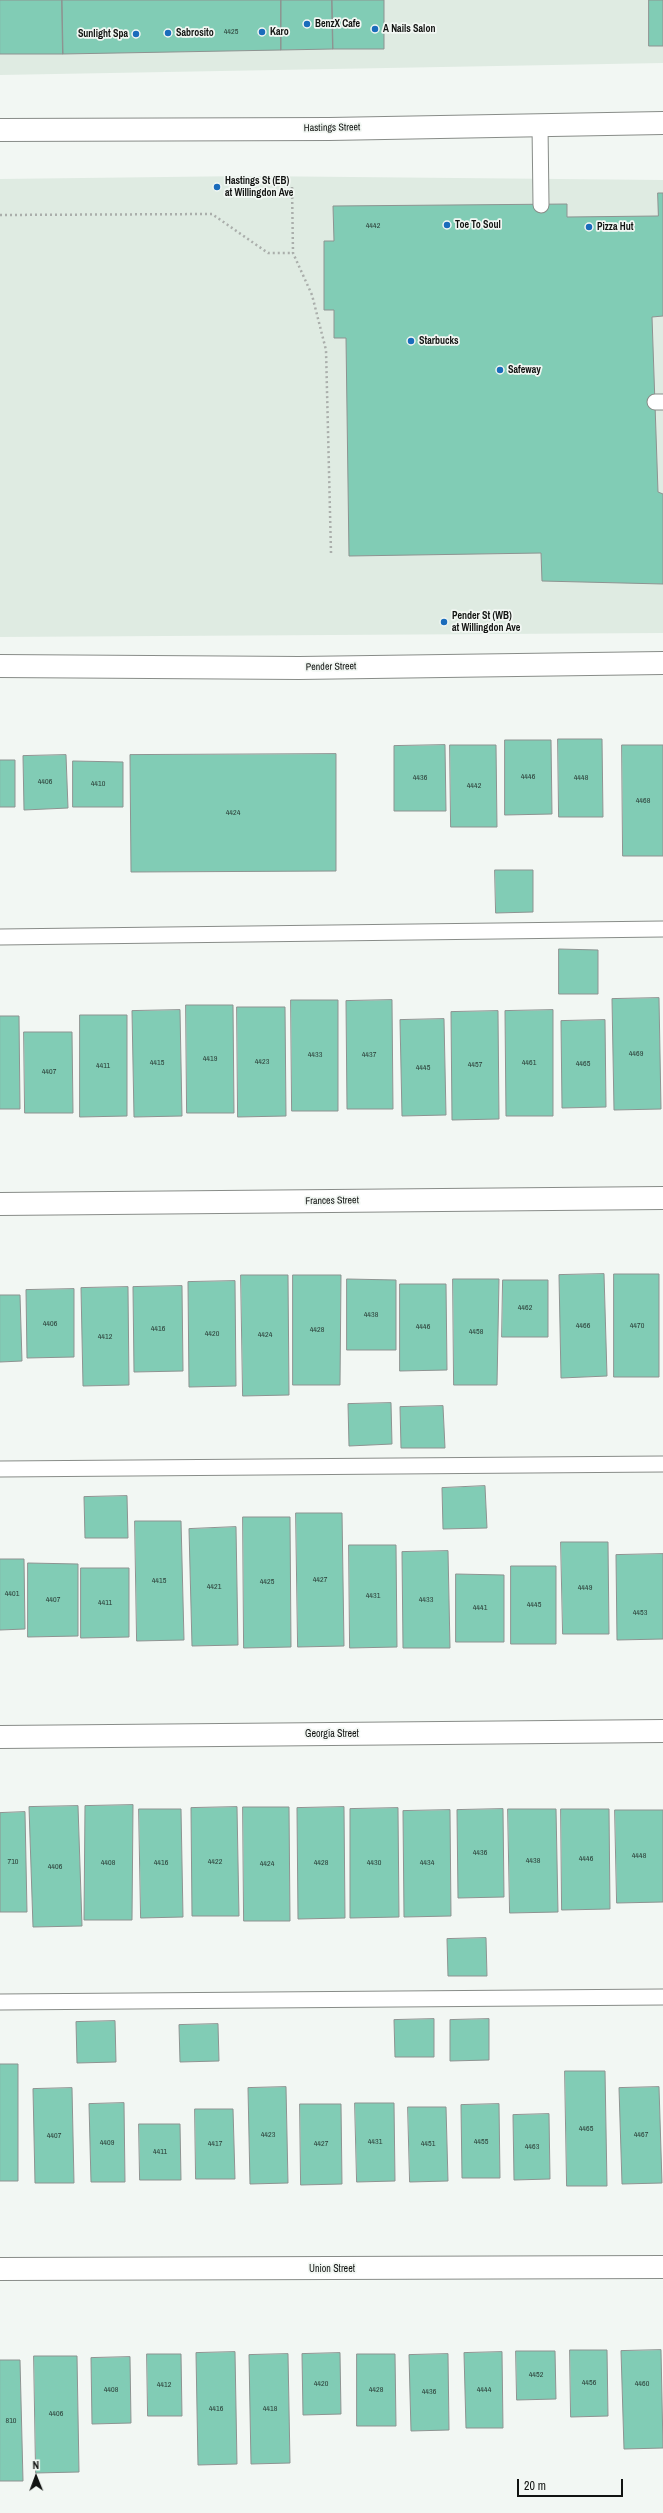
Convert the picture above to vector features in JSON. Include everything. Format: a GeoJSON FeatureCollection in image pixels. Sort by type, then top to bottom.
{"type":"FeatureCollection","features":[{"type":"Feature","properties":{"kind":"street","name":"Hastings Street"},"geometry":{"type":"LineString","coordinates":[[0,130],[663,123]]}},
{"type":"Feature","properties":{"kind":"street","name":"Pender Street"},"geometry":{"type":"LineString","coordinates":[[0,666],[299,668],[663,664]]}},
{"type":"Feature","properties":{"kind":"street","name":"Frances Street"},"geometry":{"type":"LineString","coordinates":[[0,1204],[663,1198]]}},
{"type":"Feature","properties":{"kind":"street","name":"Georgia Street"},"geometry":{"type":"LineString","coordinates":[[0,1737],[663,1731]]}},
{"type":"Feature","properties":{"kind":"street","name":"Union Street"},"geometry":{"type":"LineString","coordinates":[[0,2269],[663,2267]]}},
{"type":"Feature","properties":{"kind":"lane"},"geometry":{"type":"LineString","coordinates":[[540,125],[541,205]]}},
{"type":"Feature","properties":{"kind":"lane"},"geometry":{"type":"LineString","coordinates":[[0,937],[663,929]]}},
{"type":"Feature","properties":{"kind":"lane"},"geometry":{"type":"LineString","coordinates":[[0,1469],[663,1464]]}},
{"type":"Feature","properties":{"kind":"lane"},"geometry":{"type":"LineString","coordinates":[[0,2002],[663,1997]]}},
{"type":"Feature","properties":{"kind":"path"},"geometry":{"type":"LineString","coordinates":[[292,187],[293,253],[312,295],[326,350],[330,553]]}},
{"type":"Feature","properties":{"kind":"path"},"geometry":{"type":"LineString","coordinates":[[0,215],[212,214],[268,253],[293,253]]}},
{"type":"Feature","properties":{"kind":"shaded area"},"geometry":{"type":"Polygon","coordinates":[[[0,0],[663,0],[663,63],[0,75],[0,0]]]}},
{"type":"Feature","properties":{"kind":"shaded area"},"geometry":{"type":"Polygon","coordinates":[[[248,176],[663,180],[663,633],[0,637],[0,179],[248,176]]]}},
{"type":"Feature","properties":{"kind":"building"},"geometry":{"type":"Polygon","coordinates":[[[0,0],[62,0],[63,54],[0,54],[0,0]]]}},
{"type":"Feature","properties":{"kind":"building"},"geometry":{"type":"Polygon","coordinates":[[[62,0],[281,0],[281,50],[63,54],[62,0]]]}},
{"type":"Feature","properties":{"kind":"building","name":"BenzX Cafe"},"geometry":{"type":"Polygon","coordinates":[[[281,0],[332,0],[333,49],[281,50],[281,0]]]}},
{"type":"Feature","properties":{"kind":"building"},"geometry":{"type":"Polygon","coordinates":[[[332,0],[384,0],[384,49],[333,49],[332,0]]]}},
{"type":"Feature","properties":{"kind":"building"},"geometry":{"type":"Polygon","coordinates":[[[649,0],[663,0],[663,46],[649,46],[649,0]]]}},
{"type":"Feature","properties":{"kind":"building","name":"Safeway"},"geometry":{"type":"Polygon","coordinates":[[[658,193],[663,193],[663,316],[652,317],[658,492],[663,494],[663,584],[542,581],[541,553],[349,556],[346,338],[334,338],[334,310],[324,310],[324,241],[334,241],[333,206],[567,204],[567,217],[658,216],[658,193]]]}},
{"type":"Feature","properties":{"kind":"building"},"geometry":{"type":"Polygon","coordinates":[[[558,739],[602,739],[603,817],[559,817],[558,739]]]}},
{"type":"Feature","properties":{"kind":"building"},"geometry":{"type":"Polygon","coordinates":[[[505,740],[551,740],[552,814],[505,815],[505,740]]]}},
{"type":"Feature","properties":{"kind":"building"},"geometry":{"type":"Polygon","coordinates":[[[445,745],[446,811],[394,811],[394,746],[445,745]]]}},
{"type":"Feature","properties":{"kind":"building"},"geometry":{"type":"Polygon","coordinates":[[[450,745],[496,745],[497,827],[451,827],[450,745]]]}},
{"type":"Feature","properties":{"kind":"building"},"geometry":{"type":"Polygon","coordinates":[[[622,745],[663,745],[663,856],[623,856],[622,745]]]}},
{"type":"Feature","properties":{"kind":"building"},"geometry":{"type":"Polygon","coordinates":[[[336,754],[336,871],[131,872],[130,755],[336,754]]]}},
{"type":"Feature","properties":{"kind":"building"},"geometry":{"type":"Polygon","coordinates":[[[66,755],[68,808],[24,810],[23,756],[66,755]]]}},
{"type":"Feature","properties":{"kind":"building"},"geometry":{"type":"Polygon","coordinates":[[[0,760],[15,760],[15,807],[0,807],[0,760]]]}},
{"type":"Feature","properties":{"kind":"building"},"geometry":{"type":"Polygon","coordinates":[[[73,761],[123,762],[123,807],[73,807],[73,761]]]}},
{"type":"Feature","properties":{"kind":"building"},"geometry":{"type":"Polygon","coordinates":[[[495,870],[533,870],[533,912],[496,913],[495,870]]]}},
{"type":"Feature","properties":{"kind":"building"},"geometry":{"type":"Polygon","coordinates":[[[559,949],[598,950],[598,994],[559,994],[559,949]]]}},
{"type":"Feature","properties":{"kind":"building"},"geometry":{"type":"Polygon","coordinates":[[[659,998],[661,1109],[614,1110],[612,999],[659,998]]]}},
{"type":"Feature","properties":{"kind":"building"},"geometry":{"type":"Polygon","coordinates":[[[291,1000],[338,1000],[338,1111],[292,1111],[291,1000]]]}},
{"type":"Feature","properties":{"kind":"building"},"geometry":{"type":"Polygon","coordinates":[[[392,1000],[393,1109],[347,1109],[346,1001],[392,1000]]]}},
{"type":"Feature","properties":{"kind":"building"},"geometry":{"type":"Polygon","coordinates":[[[186,1005],[233,1005],[234,1113],[187,1113],[186,1005]]]}},
{"type":"Feature","properties":{"kind":"building"},"geometry":{"type":"Polygon","coordinates":[[[237,1007],[285,1007],[286,1116],[238,1117],[237,1007]]]}},
{"type":"Feature","properties":{"kind":"building"},"geometry":{"type":"Polygon","coordinates":[[[180,1010],[182,1116],[134,1117],[132,1011],[180,1010]]]}},
{"type":"Feature","properties":{"kind":"building"},"geometry":{"type":"Polygon","coordinates":[[[553,1010],[553,1116],[506,1116],[505,1011],[553,1010]]]}},
{"type":"Feature","properties":{"kind":"building"},"geometry":{"type":"Polygon","coordinates":[[[498,1011],[499,1119],[452,1120],[451,1012],[498,1011]]]}},
{"type":"Feature","properties":{"kind":"building"},"geometry":{"type":"Polygon","coordinates":[[[80,1015],[127,1015],[127,1116],[80,1117],[80,1015]]]}},
{"type":"Feature","properties":{"kind":"building"},"geometry":{"type":"Polygon","coordinates":[[[0,1016],[19,1016],[20,1109],[0,1109],[0,1016]]]}},
{"type":"Feature","properties":{"kind":"building"},"geometry":{"type":"Polygon","coordinates":[[[444,1019],[446,1115],[402,1116],[400,1020],[444,1019]]]}},
{"type":"Feature","properties":{"kind":"building"},"geometry":{"type":"Polygon","coordinates":[[[605,1020],[606,1107],[562,1108],[561,1021],[605,1020]]]}},
{"type":"Feature","properties":{"kind":"building"},"geometry":{"type":"Polygon","coordinates":[[[24,1032],[72,1032],[73,1113],[25,1113],[24,1032]]]}},
{"type":"Feature","properties":{"kind":"building"},"geometry":{"type":"Polygon","coordinates":[[[604,1274],[607,1376],[561,1378],[559,1275],[604,1274]]]}},
{"type":"Feature","properties":{"kind":"building"},"geometry":{"type":"Polygon","coordinates":[[[614,1274],[659,1274],[659,1377],[614,1377],[614,1274]]]}},
{"type":"Feature","properties":{"kind":"building"},"geometry":{"type":"Polygon","coordinates":[[[241,1275],[288,1275],[289,1395],[243,1396],[241,1275]]]}},
{"type":"Feature","properties":{"kind":"building"},"geometry":{"type":"Polygon","coordinates":[[[293,1275],[341,1275],[340,1385],[293,1385],[293,1275]]]}},
{"type":"Feature","properties":{"kind":"building"},"geometry":{"type":"Polygon","coordinates":[[[347,1279],[396,1280],[396,1350],[347,1350],[347,1279]]]}},
{"type":"Feature","properties":{"kind":"building"},"geometry":{"type":"Polygon","coordinates":[[[453,1279],[499,1279],[497,1385],[454,1385],[453,1279]]]}},
{"type":"Feature","properties":{"kind":"building"},"geometry":{"type":"Polygon","coordinates":[[[503,1280],[548,1280],[548,1337],[502,1337],[503,1280]]]}},
{"type":"Feature","properties":{"kind":"building"},"geometry":{"type":"Polygon","coordinates":[[[235,1281],[236,1386],[189,1387],[188,1282],[235,1281]]]}},
{"type":"Feature","properties":{"kind":"building"},"geometry":{"type":"Polygon","coordinates":[[[400,1284],[446,1284],[447,1370],[400,1371],[400,1284]]]}},
{"type":"Feature","properties":{"kind":"building"},"geometry":{"type":"Polygon","coordinates":[[[182,1286],[183,1371],[134,1372],[133,1287],[182,1286]]]}},
{"type":"Feature","properties":{"kind":"building"},"geometry":{"type":"Polygon","coordinates":[[[128,1287],[129,1385],[83,1386],[81,1288],[128,1287]]]}},
{"type":"Feature","properties":{"kind":"building"},"geometry":{"type":"Polygon","coordinates":[[[74,1289],[74,1357],[27,1358],[26,1290],[74,1289]]]}},
{"type":"Feature","properties":{"kind":"building"},"geometry":{"type":"Polygon","coordinates":[[[0,1295],[20,1295],[22,1361],[0,1362],[0,1295]]]}},
{"type":"Feature","properties":{"kind":"building"},"geometry":{"type":"Polygon","coordinates":[[[391,1403],[392,1444],[349,1446],[348,1404],[391,1403]]]}},
{"type":"Feature","properties":{"kind":"building"},"geometry":{"type":"Polygon","coordinates":[[[443,1406],[445,1448],[401,1448],[400,1407],[443,1406]]]}},
{"type":"Feature","properties":{"kind":"building"},"geometry":{"type":"Polygon","coordinates":[[[485,1486],[487,1528],[443,1529],[442,1488],[485,1486]]]}},
{"type":"Feature","properties":{"kind":"building"},"geometry":{"type":"Polygon","coordinates":[[[127,1496],[128,1538],[85,1538],[84,1497],[127,1496]]]}},
{"type":"Feature","properties":{"kind":"building"},"geometry":{"type":"Polygon","coordinates":[[[296,1513],[342,1513],[344,1646],[298,1647],[296,1513]]]}},
{"type":"Feature","properties":{"kind":"building"},"geometry":{"type":"Polygon","coordinates":[[[243,1517],[290,1517],[291,1647],[244,1648],[243,1517]]]}},
{"type":"Feature","properties":{"kind":"building"},"geometry":{"type":"Polygon","coordinates":[[[135,1521],[181,1521],[184,1640],[137,1641],[135,1521]]]}},
{"type":"Feature","properties":{"kind":"building"},"geometry":{"type":"Polygon","coordinates":[[[236,1527],[238,1645],[192,1646],[189,1529],[236,1527]]]}},
{"type":"Feature","properties":{"kind":"building"},"geometry":{"type":"Polygon","coordinates":[[[561,1542],[608,1542],[609,1634],[563,1634],[561,1542]]]}},
{"type":"Feature","properties":{"kind":"building"},"geometry":{"type":"Polygon","coordinates":[[[349,1545],[396,1545],[397,1647],[350,1648],[349,1545]]]}},
{"type":"Feature","properties":{"kind":"building"},"geometry":{"type":"Polygon","coordinates":[[[448,1551],[450,1648],[403,1648],[402,1552],[448,1551]]]}},
{"type":"Feature","properties":{"kind":"building"},"geometry":{"type":"Polygon","coordinates":[[[663,1554],[663,1639],[617,1640],[616,1555],[663,1554]]]}},
{"type":"Feature","properties":{"kind":"building"},"geometry":{"type":"Polygon","coordinates":[[[0,1559],[24,1559],[25,1629],[0,1630],[0,1559]]]}},
{"type":"Feature","properties":{"kind":"building"},"geometry":{"type":"Polygon","coordinates":[[[28,1563],[78,1564],[78,1636],[28,1637],[28,1563]]]}},
{"type":"Feature","properties":{"kind":"building"},"geometry":{"type":"Polygon","coordinates":[[[511,1566],[556,1566],[556,1644],[511,1644],[511,1566]]]}},
{"type":"Feature","properties":{"kind":"building"},"geometry":{"type":"Polygon","coordinates":[[[81,1568],[129,1568],[129,1637],[81,1638],[81,1568]]]}},
{"type":"Feature","properties":{"kind":"building"},"geometry":{"type":"Polygon","coordinates":[[[456,1574],[504,1575],[504,1642],[456,1642],[456,1574]]]}},
{"type":"Feature","properties":{"kind":"building"},"geometry":{"type":"Polygon","coordinates":[[[133,1805],[132,1920],[84,1920],[85,1806],[133,1805]]]}},
{"type":"Feature","properties":{"kind":"building"},"geometry":{"type":"Polygon","coordinates":[[[78,1806],[82,1926],[33,1927],[29,1807],[78,1806]]]}},
{"type":"Feature","properties":{"kind":"building"},"geometry":{"type":"Polygon","coordinates":[[[237,1807],[239,1916],[192,1916],[191,1808],[237,1807]]]}},
{"type":"Feature","properties":{"kind":"building"},"geometry":{"type":"Polygon","coordinates":[[[243,1807],[289,1807],[290,1921],[244,1921],[243,1807]]]}},
{"type":"Feature","properties":{"kind":"building"},"geometry":{"type":"Polygon","coordinates":[[[344,1807],[345,1918],[298,1919],[297,1808],[344,1807]]]}},
{"type":"Feature","properties":{"kind":"building"},"geometry":{"type":"Polygon","coordinates":[[[398,1808],[399,1917],[350,1918],[350,1809],[398,1808]]]}},
{"type":"Feature","properties":{"kind":"building"},"geometry":{"type":"Polygon","coordinates":[[[139,1809],[181,1809],[183,1917],[141,1918],[139,1809]]]}},
{"type":"Feature","properties":{"kind":"building"},"geometry":{"type":"Polygon","coordinates":[[[503,1809],[504,1897],[458,1898],[457,1810],[503,1809]]]}},
{"type":"Feature","properties":{"kind":"building"},"geometry":{"type":"Polygon","coordinates":[[[508,1809],[556,1809],[558,1912],[510,1913],[508,1809]]]}},
{"type":"Feature","properties":{"kind":"building"},"geometry":{"type":"Polygon","coordinates":[[[561,1809],[609,1809],[610,1909],[562,1910],[561,1809]]]}},
{"type":"Feature","properties":{"kind":"building"},"geometry":{"type":"Polygon","coordinates":[[[450,1810],[451,1916],[404,1917],[403,1811],[450,1810]]]}},
{"type":"Feature","properties":{"kind":"building"},"geometry":{"type":"Polygon","coordinates":[[[615,1810],[663,1810],[663,1902],[617,1903],[615,1810]]]}},
{"type":"Feature","properties":{"kind":"building"},"geometry":{"type":"Polygon","coordinates":[[[25,1812],[27,1912],[0,1912],[0,1813],[25,1812]]]}},
{"type":"Feature","properties":{"kind":"building"},"geometry":{"type":"Polygon","coordinates":[[[486,1938],[487,1976],[448,1976],[447,1939],[486,1938]]]}},
{"type":"Feature","properties":{"kind":"building"},"geometry":{"type":"Polygon","coordinates":[[[434,2019],[434,2057],[395,2057],[394,2020],[434,2019]]]}},
{"type":"Feature","properties":{"kind":"building"},"geometry":{"type":"Polygon","coordinates":[[[489,2019],[489,2060],[450,2061],[450,2020],[489,2019]]]}},
{"type":"Feature","properties":{"kind":"building"},"geometry":{"type":"Polygon","coordinates":[[[115,2021],[116,2062],[77,2063],[76,2022],[115,2021]]]}},
{"type":"Feature","properties":{"kind":"building"},"geometry":{"type":"Polygon","coordinates":[[[218,2024],[219,2061],[180,2062],[179,2025],[218,2024]]]}},
{"type":"Feature","properties":{"kind":"building"},"geometry":{"type":"Polygon","coordinates":[[[0,2064],[18,2064],[18,2181],[0,2181],[0,2064]]]}},
{"type":"Feature","properties":{"kind":"building"},"geometry":{"type":"Polygon","coordinates":[[[565,2071],[605,2071],[607,2186],[567,2186],[565,2071]]]}},
{"type":"Feature","properties":{"kind":"building"},"geometry":{"type":"Polygon","coordinates":[[[286,2087],[288,2183],[250,2184],[248,2088],[286,2087]]]}},
{"type":"Feature","properties":{"kind":"building"},"geometry":{"type":"Polygon","coordinates":[[[659,2087],[662,2183],[622,2184],[619,2088],[659,2087]]]}},
{"type":"Feature","properties":{"kind":"building"},"geometry":{"type":"Polygon","coordinates":[[[72,2088],[74,2183],[35,2183],[33,2089],[72,2088]]]}},
{"type":"Feature","properties":{"kind":"building"},"geometry":{"type":"Polygon","coordinates":[[[124,2103],[125,2182],[91,2182],[89,2104],[124,2103]]]}},
{"type":"Feature","properties":{"kind":"building"},"geometry":{"type":"Polygon","coordinates":[[[355,2103],[394,2103],[395,2181],[357,2182],[355,2103]]]}},
{"type":"Feature","properties":{"kind":"building"},"geometry":{"type":"Polygon","coordinates":[[[300,2104],[341,2104],[342,2184],[301,2185],[300,2104]]]}},
{"type":"Feature","properties":{"kind":"building"},"geometry":{"type":"Polygon","coordinates":[[[499,2104],[500,2178],[462,2178],[461,2105],[499,2104]]]}},
{"type":"Feature","properties":{"kind":"building"},"geometry":{"type":"Polygon","coordinates":[[[408,2107],[446,2107],[448,2181],[410,2182],[408,2107]]]}},
{"type":"Feature","properties":{"kind":"building"},"geometry":{"type":"Polygon","coordinates":[[[195,2109],[233,2109],[235,2179],[196,2179],[195,2109]]]}},
{"type":"Feature","properties":{"kind":"building"},"geometry":{"type":"Polygon","coordinates":[[[549,2114],[550,2179],[514,2180],[513,2115],[549,2114]]]}},
{"type":"Feature","properties":{"kind":"building"},"geometry":{"type":"Polygon","coordinates":[[[139,2124],[180,2124],[181,2180],[140,2180],[139,2124]]]}},
{"type":"Feature","properties":{"kind":"building"},"geometry":{"type":"Polygon","coordinates":[[[570,2350],[607,2350],[608,2416],[571,2417],[570,2350]]]}},
{"type":"Feature","properties":{"kind":"building"},"geometry":{"type":"Polygon","coordinates":[[[661,2350],[663,2448],[624,2449],[621,2351],[661,2350]]]}},
{"type":"Feature","properties":{"kind":"building"},"geometry":{"type":"Polygon","coordinates":[[[516,2351],[555,2351],[556,2399],[517,2400],[516,2351]]]}},
{"type":"Feature","properties":{"kind":"building"},"geometry":{"type":"Polygon","coordinates":[[[235,2352],[237,2464],[198,2465],[196,2353],[235,2352]]]}},
{"type":"Feature","properties":{"kind":"building"},"geometry":{"type":"Polygon","coordinates":[[[502,2352],[503,2428],[466,2428],[464,2353],[502,2352]]]}},
{"type":"Feature","properties":{"kind":"building"},"geometry":{"type":"Polygon","coordinates":[[[340,2353],[341,2414],[303,2415],[302,2354],[340,2353]]]}},
{"type":"Feature","properties":{"kind":"building"},"geometry":{"type":"Polygon","coordinates":[[[147,2354],[181,2354],[182,2416],[148,2416],[147,2354]]]}},
{"type":"Feature","properties":{"kind":"building"},"geometry":{"type":"Polygon","coordinates":[[[288,2354],[290,2463],[251,2464],[249,2355],[288,2354]]]}},
{"type":"Feature","properties":{"kind":"building"},"geometry":{"type":"Polygon","coordinates":[[[357,2354],[395,2354],[396,2426],[357,2426],[357,2354]]]}},
{"type":"Feature","properties":{"kind":"building"},"geometry":{"type":"Polygon","coordinates":[[[448,2354],[449,2430],[411,2431],[409,2355],[448,2354]]]}},
{"type":"Feature","properties":{"kind":"building"},"geometry":{"type":"Polygon","coordinates":[[[34,2356],[77,2356],[79,2472],[36,2473],[34,2356]]]}},
{"type":"Feature","properties":{"kind":"building"},"geometry":{"type":"Polygon","coordinates":[[[130,2357],[131,2423],[92,2424],[91,2358],[130,2357]]]}},
{"type":"Feature","properties":{"kind":"building"},"geometry":{"type":"Polygon","coordinates":[[[0,2360],[20,2360],[23,2481],[0,2481],[0,2360]]]}},
{"type":"Feature","properties":{"kind":"place","name":"BenzX Cafe"},"geometry":{"type":"Point","coordinates":[307,24]}},
{"type":"Feature","properties":{"kind":"place","name":"A Nails Salon"},"geometry":{"type":"Point","coordinates":[375,29]}},
{"type":"Feature","properties":{"kind":"place","name":"Karo"},"geometry":{"type":"Point","coordinates":[262,32]}},
{"type":"Feature","properties":{"kind":"place","name":"Sabrosito"},"geometry":{"type":"Point","coordinates":[168,33]}},
{"type":"Feature","properties":{"kind":"place","name":"Sunlight Spa"},"geometry":{"type":"Point","coordinates":[136,34]}},
{"type":"Feature","properties":{"kind":"place","name":"Hastings St (EB) at Willingdon Ave"},"geometry":{"type":"Point","coordinates":[217,187]}},
{"type":"Feature","properties":{"kind":"place","name":"Toe To Soul"},"geometry":{"type":"Point","coordinates":[447,225]}},
{"type":"Feature","properties":{"kind":"place","name":"Pizza Hut"},"geometry":{"type":"Point","coordinates":[589,227]}},
{"type":"Feature","properties":{"kind":"place","name":"Starbucks"},"geometry":{"type":"Point","coordinates":[411,341]}},
{"type":"Feature","properties":{"kind":"place","name":"Safeway"},"geometry":{"type":"Point","coordinates":[500,370]}},
{"type":"Feature","properties":{"kind":"place","name":"Pender St (WB) at Willingdon Ave"},"geometry":{"type":"Point","coordinates":[444,622]}}]}
